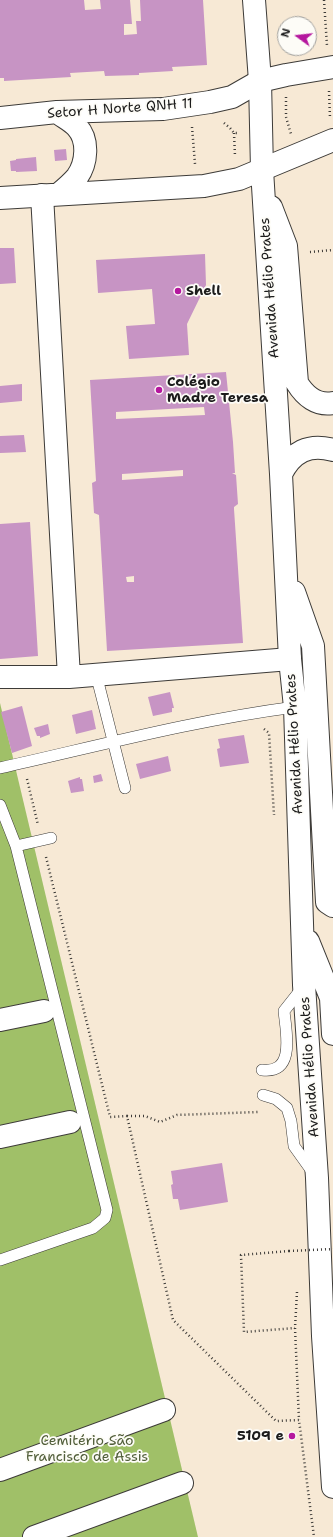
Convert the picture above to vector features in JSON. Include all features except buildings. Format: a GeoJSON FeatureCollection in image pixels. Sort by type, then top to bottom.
{"type":"FeatureCollection","features":[{"type":"Feature","properties":{"kind":"main road","name":"Avenida Hélio Prates"},"geometry":{"type":"LineString","coordinates":[[254,0],[260,81],[263,178],[294,707],[304,985],[317,1178],[322,1336],[333,1487]]}},
{"type":"Feature","properties":{"kind":"main road","name":"Setor H Norte QNH 11"},"geometry":{"type":"LineString","coordinates":[[0,118],[57,112],[163,109],[210,102],[232,97],[260,81],[333,67]]}},
{"type":"Feature","properties":{"kind":"main road"},"geometry":{"type":"LineString","coordinates":[[50,195],[77,178],[83,167],[85,145],[83,135],[77,126],[57,112]]}},
{"type":"Feature","properties":{"kind":"main road"},"geometry":{"type":"LineString","coordinates":[[0,198],[204,186],[239,179],[263,178],[333,140]]}},
{"type":"Feature","properties":{"kind":"main road"},"geometry":{"type":"LineString","coordinates":[[263,178],[286,246],[297,383],[302,392],[310,398],[319,403],[333,403]]}},
{"type":"Feature","properties":{"kind":"main road"},"geometry":{"type":"LineString","coordinates":[[50,195],[69,677]]}},
{"type":"Feature","properties":{"kind":"main road"},"geometry":{"type":"LineString","coordinates":[[281,474],[286,464],[294,456],[304,450],[320,447],[333,450]]}},
{"type":"Feature","properties":{"kind":"main road"},"geometry":{"type":"LineString","coordinates":[[287,570],[313,646],[327,902],[333,906]]}},
{"type":"Feature","properties":{"kind":"main road"},"geometry":{"type":"LineString","coordinates":[[0,677],[69,677],[290,659]]}},
{"type":"Feature","properties":{"kind":"main road"},"geometry":{"type":"LineString","coordinates":[[302,927],[331,998],[333,1034]]}},
{"type":"Feature","properties":{"kind":"main road"},"geometry":{"type":"LineString","coordinates":[[0,1020],[44,1011]]}},
{"type":"Feature","properties":{"kind":"main road"},"geometry":{"type":"LineString","coordinates":[[0,1137],[70,1122]]}},
{"type":"Feature","properties":{"kind":"main road"},"geometry":{"type":"LineString","coordinates":[[0,1470],[164,1410]]}},
{"type":"Feature","properties":{"kind":"main road"},"geometry":{"type":"LineString","coordinates":[[34,1537],[182,1483]]}},
{"type":"Feature","properties":{"kind":"lane"},"geometry":{"type":"LineString","coordinates":[[96,674],[112,742],[125,788]]}},
{"type":"Feature","properties":{"kind":"lane"},"geometry":{"type":"LineString","coordinates":[[0,768],[244,714],[294,707]]}},
{"type":"Feature","properties":{"kind":"lane"},"geometry":{"type":"LineString","coordinates":[[0,805],[16,846],[107,1210],[105,1218],[93,1228],[0,1260]]}},
{"type":"Feature","properties":{"kind":"lane"},"geometry":{"type":"LineString","coordinates":[[16,846],[47,839]]}},
{"type":"Feature","properties":{"kind":"lane"},"geometry":{"type":"LineString","coordinates":[[262,1070],[273,1069],[279,1066],[284,1060],[287,1052],[284,1011],[304,985]]}},
{"type":"Feature","properties":{"kind":"lane"},"geometry":{"type":"LineString","coordinates":[[267,1096],[276,1099],[287,1108],[292,1121],[294,1146],[317,1178]]}},
{"type":"Feature","properties":{"kind":"path"},"geometry":{"type":"LineString","coordinates":[[192,121],[196,166]]}},
{"type":"Feature","properties":{"kind":"path"},"geometry":{"type":"LineString","coordinates":[[222,123],[226,124],[234,133],[235,158]]}},
{"type":"Feature","properties":{"kind":"path"},"geometry":{"type":"LineString","coordinates":[[234,133],[261,131]]}},
{"type":"Feature","properties":{"kind":"path"},"geometry":{"type":"LineString","coordinates":[[304,253],[333,250]]}},
{"type":"Feature","properties":{"kind":"path"},"geometry":{"type":"LineString","coordinates":[[261,726],[269,733],[274,820]]}},
{"type":"Feature","properties":{"kind":"path"},"geometry":{"type":"LineString","coordinates":[[34,776],[26,777],[47,839],[110,1117],[145,1116],[160,1122],[177,1115],[272,1112],[267,1096]]}},
{"type":"Feature","properties":{"kind":"path"},"geometry":{"type":"LineString","coordinates":[[127,1116],[172,1320],[276,1421],[299,1420]]}},
{"type":"Feature","properties":{"kind":"path"},"geometry":{"type":"LineString","coordinates":[[298,1244],[298,1251]]}},
{"type":"Feature","properties":{"kind":"path"},"geometry":{"type":"LineString","coordinates":[[295,1328],[244,1332],[241,1255],[333,1249]]}},
{"type":"Feature","properties":{"kind":"path"},"geometry":{"type":"LineString","coordinates":[[297,1289],[295,1328],[299,1420],[314,1537]]}},
{"type":"Feature","properties":{"kind":"green space","name":"Cemitério São Francisco de Assis"},"geometry":{"type":"Polygon","coordinates":[[[0,703],[198,1537],[0,1537],[0,703]]]}},
{"type":"Feature","properties":{"kind":"place","name":"Shell"},"geometry":{"type":"Point","coordinates":[178,291]}},
{"type":"Feature","properties":{"kind":"place","name":"Colégio Madre Teresa"},"geometry":{"type":"Point","coordinates":[159,390]}},
{"type":"Feature","properties":{"kind":"place","name":"5109 e"},"geometry":{"type":"Point","coordinates":[292,1436]}}]}
